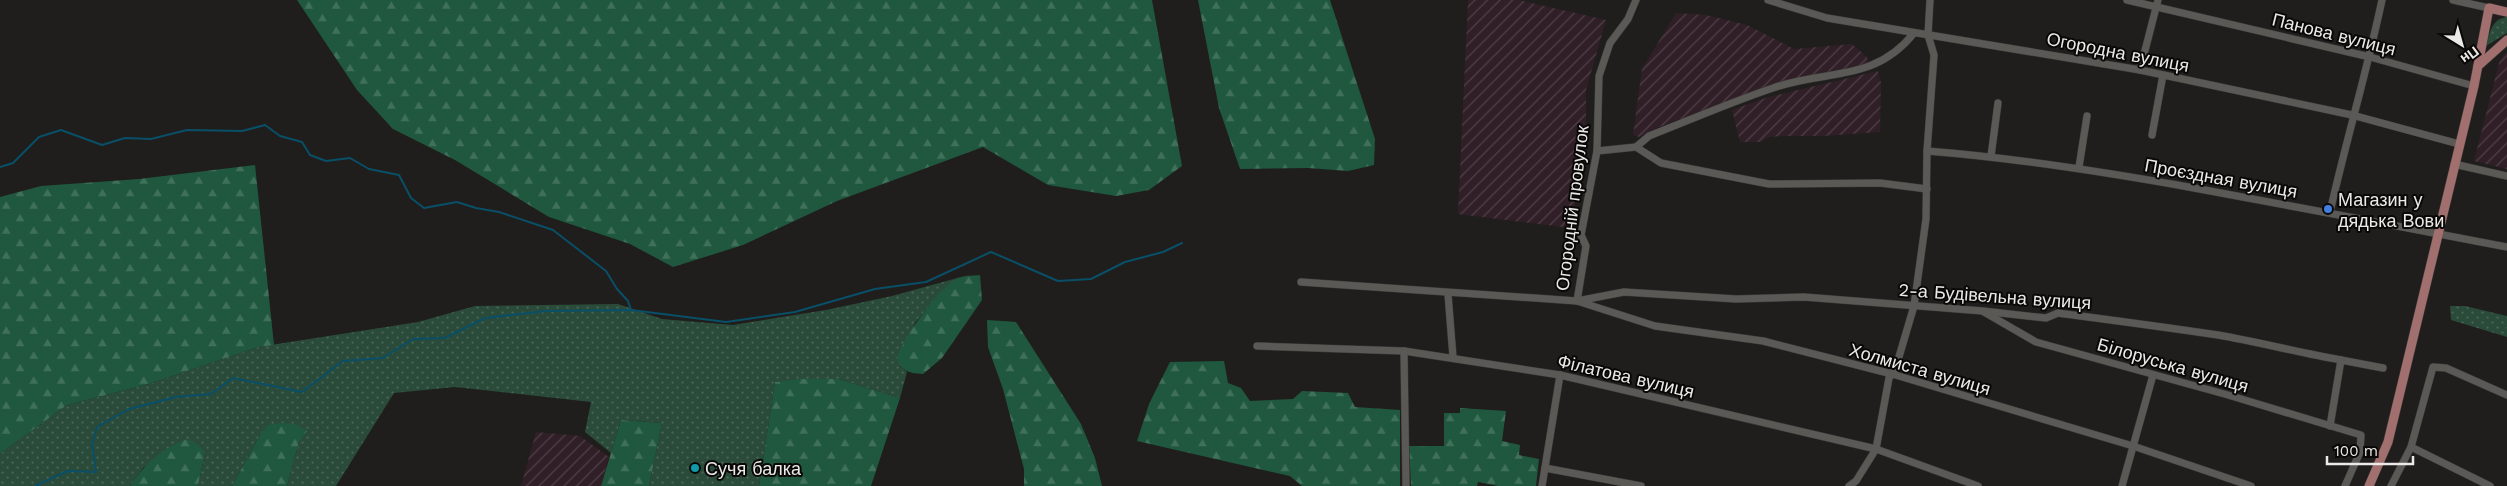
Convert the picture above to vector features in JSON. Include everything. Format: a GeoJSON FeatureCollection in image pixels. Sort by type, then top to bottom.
{"type":"FeatureCollection","features":[{"type":"Feature","properties":{"kind":"main road"},"geometry":{"type":"LineString","coordinates":[[2368,486],[2388,442],[2474,86],[2489,8],[2507,12]]}},
{"type":"Feature","properties":{"kind":"main road"},"geometry":{"type":"LineString","coordinates":[[2478,66],[2507,40]]}},
{"type":"Feature","properties":{"kind":"street","name":"Огородній провулок"},"geometry":{"type":"LineString","coordinates":[[1300,282],[1448,294],[1577,301],[1586,246],[1581,235],[1597,151],[1599,76],[1610,43],[1628,19],[1636,0]]}},
{"type":"Feature","properties":{"kind":"street","name":"Огородна вулиця"},"geometry":{"type":"LineString","coordinates":[[1768,0],[1827,18],[2062,55],[2163,74],[2352,115],[2459,144]]}},
{"type":"Feature","properties":{"kind":"street"},"geometry":{"type":"LineString","coordinates":[[1849,486],[1856,481],[1876,450],[1889,378],[1896,367],[1914,306],[1922,255],[1927,189],[1927,151],[1934,55],[1928,35],[1930,0]]}},
{"type":"Feature","properties":{"kind":"street","name":"Панова вулиця"},"geometry":{"type":"LineString","coordinates":[[2127,0],[2158,3],[2370,57],[2474,86]]}},
{"type":"Feature","properties":{"kind":"street"},"geometry":{"type":"LineString","coordinates":[[2330,212],[2352,115],[2370,57],[2382,0]]}},
{"type":"Feature","properties":{"kind":"street"},"geometry":{"type":"LineString","coordinates":[[2453,0],[2489,8]]}},
{"type":"Feature","properties":{"kind":"street"},"geometry":{"type":"LineString","coordinates":[[2140,70],[2158,3]]}},
{"type":"Feature","properties":{"kind":"street"},"geometry":{"type":"LineString","coordinates":[[1597,151],[1636,146],[1649,136],[1775,87],[1873,67],[1905,44],[1914,33]]}},
{"type":"Feature","properties":{"kind":"street"},"geometry":{"type":"LineString","coordinates":[[2152,135],[2163,74]]}},
{"type":"Feature","properties":{"kind":"street"},"geometry":{"type":"LineString","coordinates":[[1991,156],[1998,103]]}},
{"type":"Feature","properties":{"kind":"street"},"geometry":{"type":"LineString","coordinates":[[2079,167],[2087,116]]}},
{"type":"Feature","properties":{"kind":"street"},"geometry":{"type":"LineString","coordinates":[[1636,146],[1660,163],[1769,184],[1880,183],[1927,189]]}},
{"type":"Feature","properties":{"kind":"street","name":"Проєздная вулиця"},"geometry":{"type":"LineString","coordinates":[[1927,151],[1991,156],[2079,167],[2330,212],[2507,248]]}},
{"type":"Feature","properties":{"kind":"street"},"geometry":{"type":"LineString","coordinates":[[2454,164],[2507,176]]}},
{"type":"Feature","properties":{"kind":"street","name":"2-а Будівельна вулиця"},"geometry":{"type":"LineString","coordinates":[[1577,301],[1624,292],[1736,300],[1804,298],[1983,311],[2046,318],[2058,313],[2219,336],[2298,353],[2383,368]]}},
{"type":"Feature","properties":{"kind":"street"},"geometry":{"type":"LineString","coordinates":[[1448,294],[1453,357]]}},
{"type":"Feature","properties":{"kind":"street","name":"Холмиста вулиця"},"geometry":{"type":"LineString","coordinates":[[1577,301],[1655,326],[1763,341],[1892,374],[2133,446],[2251,486]]}},
{"type":"Feature","properties":{"kind":"street","name":"Білоруська вулиця"},"geometry":{"type":"LineString","coordinates":[[1983,311],[2036,342],[2361,436],[2360,452],[2345,486]]}},
{"type":"Feature","properties":{"kind":"street","name":"Філатова вулиця"},"geometry":{"type":"LineString","coordinates":[[1257,346],[1404,351],[1453,357],[1560,375],[1876,450],[1978,486]]}},
{"type":"Feature","properties":{"kind":"street"},"geometry":{"type":"LineString","coordinates":[[1404,351],[1406,486]]}},
{"type":"Feature","properties":{"kind":"street"},"geometry":{"type":"LineString","coordinates":[[2330,426],[2341,360]]}},
{"type":"Feature","properties":{"kind":"street"},"geometry":{"type":"LineString","coordinates":[[2391,486],[2411,447],[2433,367],[2446,368],[2507,395]]}},
{"type":"Feature","properties":{"kind":"street"},"geometry":{"type":"LineString","coordinates":[[1542,486],[1560,375]]}},
{"type":"Feature","properties":{"kind":"street"},"geometry":{"type":"LineString","coordinates":[[2122,486],[2153,375]]}},
{"type":"Feature","properties":{"kind":"street"},"geometry":{"type":"LineString","coordinates":[[2411,447],[2490,486]]}},
{"type":"Feature","properties":{"kind":"street"},"geometry":{"type":"LineString","coordinates":[[1544,468],[1636,485]]}},
{"type":"Feature","properties":{"kind":"shaded area"},"geometry":{"type":"Polygon","coordinates":[[[1468,0],[1519,0],[1606,20],[1586,90],[1586,130],[1571,228],[1458,214],[1468,0]]]}},
{"type":"Feature","properties":{"kind":"shaded area"},"geometry":{"type":"Polygon","coordinates":[[[1676,13],[1706,15],[1747,25],[1794,49],[1852,44],[1867,57],[1869,63],[1769,86],[1659,127],[1639,137],[1633,135],[1642,69],[1676,13]]]}},
{"type":"Feature","properties":{"kind":"shaded area"},"geometry":{"type":"Polygon","coordinates":[[[2507,52],[2507,169],[2474,161],[2499,63],[2507,52]]]}},
{"type":"Feature","properties":{"kind":"shaded area"},"geometry":{"type":"Polygon","coordinates":[[[1878,71],[1881,83],[1880,132],[1769,137],[1760,142],[1740,142],[1732,110],[1768,97],[1878,71]]]}},
{"type":"Feature","properties":{"kind":"shaded area"},"geometry":{"type":"Polygon","coordinates":[[[536,432],[580,436],[609,457],[601,486],[521,486],[536,432]]]}},
{"type":"Feature","properties":{"kind":"green space"},"geometry":{"type":"Polygon","coordinates":[[[297,0],[1152,0],[1182,166],[1149,190],[1116,196],[1048,185],[983,147],[837,201],[743,245],[673,267],[630,244],[549,217],[455,160],[393,129],[357,90],[297,0]]]}},
{"type":"Feature","properties":{"kind":"green space"},"geometry":{"type":"Polygon","coordinates":[[[1198,0],[1330,0],[1375,139],[1374,165],[1348,171],[1308,168],[1240,169],[1219,108],[1198,0]]]}},
{"type":"Feature","properties":{"kind":"green space"},"geometry":{"type":"Polygon","coordinates":[[[2507,17],[2507,33],[2486,46],[2494,24],[2507,17]]]}},
{"type":"Feature","properties":{"kind":"green space"},"geometry":{"type":"Polygon","coordinates":[[[255,165],[274,345],[258,347],[149,384],[67,405],[0,454],[0,197],[41,186],[139,179],[255,165]]]}},
{"type":"Feature","properties":{"kind":"green space"},"geometry":{"type":"Polygon","coordinates":[[[980,275],[982,300],[942,358],[923,374],[909,372],[903,368],[897,357],[915,324],[942,290],[961,277],[980,275]]]}},
{"type":"Feature","properties":{"kind":"green space"},"geometry":{"type":"Polygon","coordinates":[[[961,277],[928,307],[915,323],[900,366],[907,372],[900,398],[839,379],[775,382],[759,486],[649,486],[662,423],[621,420],[611,453],[585,432],[591,402],[455,387],[394,393],[336,486],[287,486],[299,442],[260,435],[232,486],[198,486],[205,453],[144,467],[130,486],[0,486],[0,454],[67,405],[149,384],[258,347],[418,322],[475,306],[618,304],[662,319],[733,325],[826,310],[892,296],[961,277]]]}},
{"type":"Feature","properties":{"kind":"green space"},"geometry":{"type":"Polygon","coordinates":[[[2450,306],[2465,306],[2507,316],[2507,337],[2451,320],[2450,306]]]}},
{"type":"Feature","properties":{"kind":"green space"},"geometry":{"type":"Polygon","coordinates":[[[987,320],[1016,322],[1081,424],[1095,458],[1102,486],[1024,486],[1024,469],[1003,389],[988,347],[987,320]]]}},
{"type":"Feature","properties":{"kind":"green space"},"geometry":{"type":"Polygon","coordinates":[[[1224,361],[1228,383],[1241,388],[1250,401],[1293,399],[1302,391],[1348,393],[1355,407],[1400,410],[1400,486],[1302,486],[1290,476],[1137,441],[1149,404],[1170,362],[1224,361]]]}},
{"type":"Feature","properties":{"kind":"green space"},"geometry":{"type":"Polygon","coordinates":[[[803,379],[839,379],[900,398],[871,486],[759,486],[775,382],[803,379]]]}},
{"type":"Feature","properties":{"kind":"green space"},"geometry":{"type":"Polygon","coordinates":[[[1460,408],[1506,411],[1502,441],[1520,445],[1519,455],[1539,459],[1536,486],[1498,486],[1478,482],[1477,486],[1411,486],[1409,446],[1444,446],[1444,413],[1460,413],[1460,408]]]}},
{"type":"Feature","properties":{"kind":"green space"},"geometry":{"type":"Polygon","coordinates":[[[621,420],[662,423],[649,486],[601,486],[621,420]]]}},
{"type":"Feature","properties":{"kind":"green space"},"geometry":{"type":"Polygon","coordinates":[[[295,424],[307,431],[299,442],[287,486],[232,486],[260,435],[268,425],[295,424]]]}},
{"type":"Feature","properties":{"kind":"green space"},"geometry":{"type":"Polygon","coordinates":[[[187,439],[199,445],[205,453],[198,486],[130,486],[161,452],[187,439]]]}},
{"type":"Feature","properties":{"kind":"waterway"},"geometry":{"type":"LineString","coordinates":[[0,167],[13,163],[39,137],[61,130],[102,145],[125,138],[151,139],[187,130],[242,131],[265,125],[280,136],[302,142],[310,155],[326,161],[350,158],[369,169],[399,175],[411,198],[424,208],[457,202],[499,212],[553,230],[606,271],[617,289],[628,301],[631,310]]}},
{"type":"Feature","properties":{"kind":"waterway"},"geometry":{"type":"LineString","coordinates":[[35,486],[68,471],[96,472],[92,445],[97,427],[129,409],[176,397],[211,394],[233,378],[302,392],[343,361],[383,358],[413,339],[445,338],[485,318],[546,311],[631,310],[726,322],[795,312],[875,289],[926,282],[991,252],[1058,281],[1091,279],[1125,262],[1163,252],[1182,243]]}},
{"type":"Feature","properties":{"kind":"place","name":"Магазин у дядька Вови"},"geometry":{"type":"Point","coordinates":[2328,209]}},
{"type":"Feature","properties":{"kind":"place","name":"Сучя балка"},"geometry":{"type":"Point","coordinates":[695,468]}}]}
